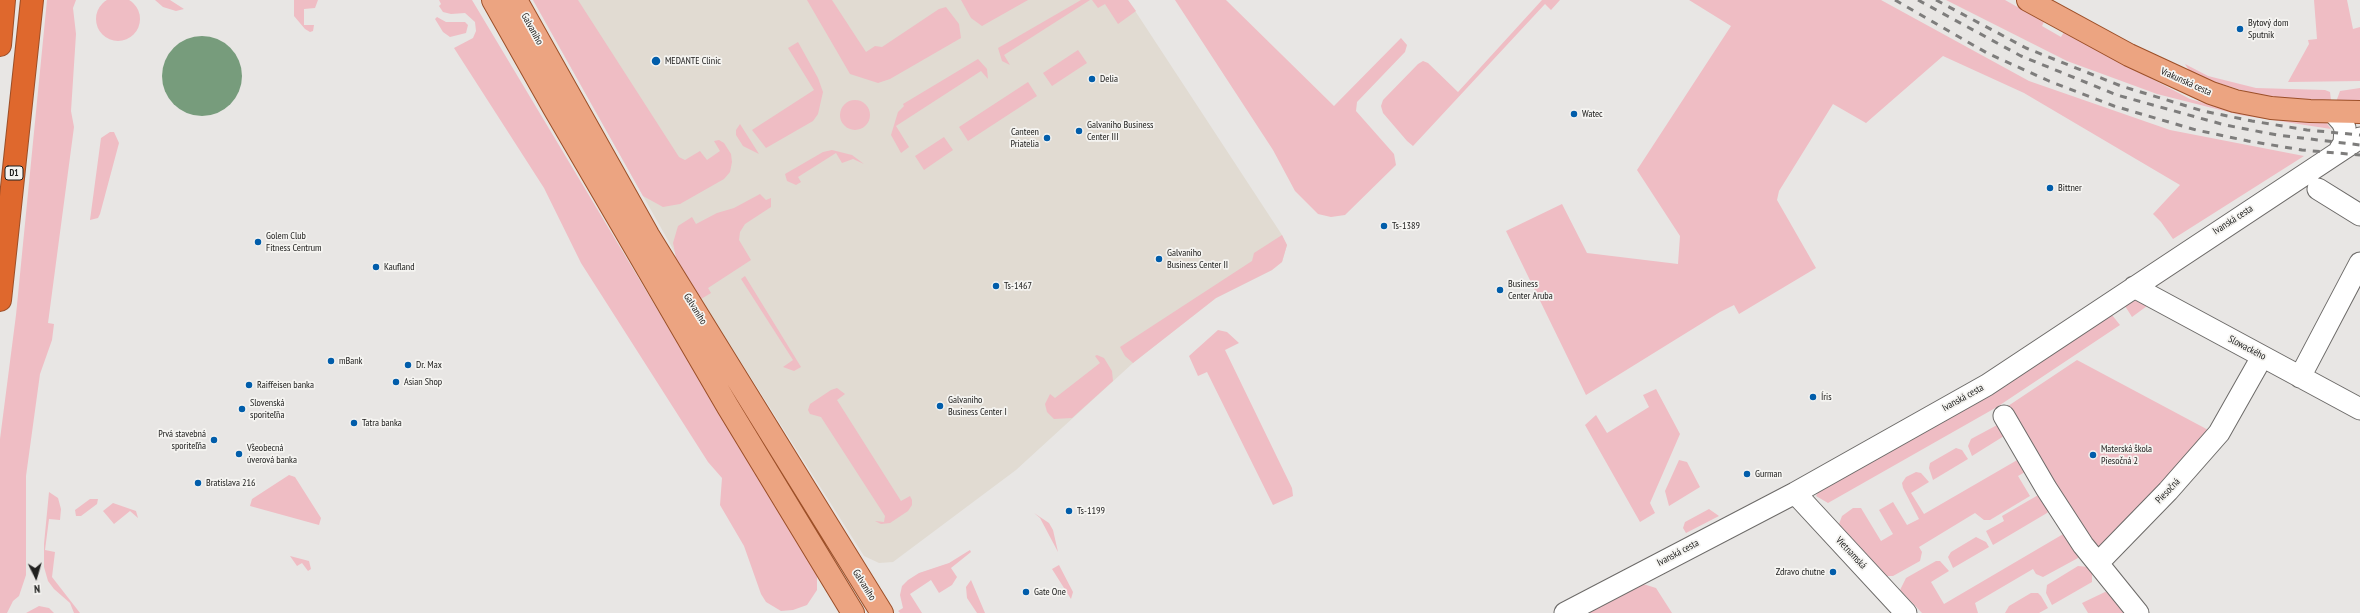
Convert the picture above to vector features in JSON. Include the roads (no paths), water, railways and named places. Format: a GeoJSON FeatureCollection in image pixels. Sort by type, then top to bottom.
{"type":"FeatureCollection","features":[{"type":"Feature","properties":{"kind":"highway"},"geometry":{"type":"LineString","coordinates":[[0,46],[4,0]]}},
{"type":"Feature","properties":{"kind":"highway","name":"D1"},"geometry":{"type":"LineString","coordinates":[[0,300],[32,0]]}},
{"type":"Feature","properties":{"kind":"main road","name":"Galvaniho"},"geometry":{"type":"LineString","coordinates":[[493,0],[728,408],[853,613]]}},
{"type":"Feature","properties":{"kind":"main road","name":"Galvaniho"},"geometry":{"type":"LineString","coordinates":[[516,0],[648,235],[882,613]]}},
{"type":"Feature","properties":{"kind":"main road","name":"Vrakunská cesta"},"geometry":{"type":"LineString","coordinates":[[2028,0],[2130,55],[2211,93],[2254,105],[2333,112],[2360,112]]}},
{"type":"Feature","properties":{"kind":"street"},"geometry":{"type":"LineString","coordinates":[[2333,112],[2338,116],[2345,128],[2344,143],[2340,149]]}},
{"type":"Feature","properties":{"kind":"street","name":"Ivanská cesta"},"geometry":{"type":"LineString","coordinates":[[1564,613],[1795,493],[1986,385],[2340,149],[2360,138]]}},
{"type":"Feature","properties":{"kind":"street"},"geometry":{"type":"LineString","coordinates":[[2318,189],[2360,214]]}},
{"type":"Feature","properties":{"kind":"street"},"geometry":{"type":"LineString","coordinates":[[2300,377],[2360,264]]}},
{"type":"Feature","properties":{"kind":"street","name":"Slowackého"},"geometry":{"type":"LineString","coordinates":[[2134,287],[2360,409]]}},
{"type":"Feature","properties":{"kind":"street","name":"Piesočná"},"geometry":{"type":"LineString","coordinates":[[2098,563],[2173,486],[2219,432],[2262,357]]}},
{"type":"Feature","properties":{"kind":"street"},"geometry":{"type":"LineString","coordinates":[[2004,416],[2046,488],[2083,545],[2138,613]]}},
{"type":"Feature","properties":{"kind":"street","name":"Vietnamská"},"geometry":{"type":"LineString","coordinates":[[1795,493],[1906,613]]}},
{"type":"Feature","properties":{"kind":"railway"},"geometry":{"type":"LineString","coordinates":[[1895,0],[1987,53],[2049,81],[2114,106],[2196,130],[2248,141],[2302,150],[2360,155]]}},
{"type":"Feature","properties":{"kind":"railway"},"geometry":{"type":"LineString","coordinates":[[1918,0],[2021,56],[2117,95],[2225,125],[2277,135],[2360,145]]}},
{"type":"Feature","properties":{"kind":"railway"},"geometry":{"type":"LineString","coordinates":[[1936,0],[2026,48],[2121,86],[2203,111],[2307,130],[2360,135]]}},
{"type":"Feature","properties":{"kind":"place","name":"Bytový dom Sputnik"},"geometry":{"type":"Point","coordinates":[2240,29]}},
{"type":"Feature","properties":{"kind":"place","name":"MEDANTE Clinic"},"geometry":{"type":"Point","coordinates":[656,61]}},
{"type":"Feature","properties":{"kind":"place","name":"Delia"},"geometry":{"type":"Point","coordinates":[1092,79]}},
{"type":"Feature","properties":{"kind":"place","name":"Watec"},"geometry":{"type":"Point","coordinates":[1574,114]}},
{"type":"Feature","properties":{"kind":"place","name":"Galvaniho Business Center III"},"geometry":{"type":"Point","coordinates":[1079,131]}},
{"type":"Feature","properties":{"kind":"place","name":"Canteen Priatelia"},"geometry":{"type":"Point","coordinates":[1047,138]}},
{"type":"Feature","properties":{"kind":"place","name":"Bittner"},"geometry":{"type":"Point","coordinates":[2050,188]}},
{"type":"Feature","properties":{"kind":"place","name":"Ts-1389"},"geometry":{"type":"Point","coordinates":[1384,226]}},
{"type":"Feature","properties":{"kind":"place","name":"Golem Club Fitness Centrum"},"geometry":{"type":"Point","coordinates":[258,242]}},
{"type":"Feature","properties":{"kind":"place","name":"Galvaniho Business Center II"},"geometry":{"type":"Point","coordinates":[1159,259]}},
{"type":"Feature","properties":{"kind":"place","name":"Kaufland"},"geometry":{"type":"Point","coordinates":[376,267]}},
{"type":"Feature","properties":{"kind":"place","name":"Ts-1467"},"geometry":{"type":"Point","coordinates":[996,286]}},
{"type":"Feature","properties":{"kind":"place","name":"Business Center Aruba"},"geometry":{"type":"Point","coordinates":[1500,290]}},
{"type":"Feature","properties":{"kind":"place","name":"mBank"},"geometry":{"type":"Point","coordinates":[331,361]}},
{"type":"Feature","properties":{"kind":"place","name":"Dr. Max"},"geometry":{"type":"Point","coordinates":[408,365]}},
{"type":"Feature","properties":{"kind":"place","name":"Asian Shop"},"geometry":{"type":"Point","coordinates":[396,382]}},
{"type":"Feature","properties":{"kind":"place","name":"Raiffeisen banka"},"geometry":{"type":"Point","coordinates":[249,385]}},
{"type":"Feature","properties":{"kind":"place","name":"Íris"},"geometry":{"type":"Point","coordinates":[1813,397]}},
{"type":"Feature","properties":{"kind":"place","name":"Galvaniho Business Center I"},"geometry":{"type":"Point","coordinates":[940,406]}},
{"type":"Feature","properties":{"kind":"place","name":"Slovenská sporiteľňa"},"geometry":{"type":"Point","coordinates":[242,409]}},
{"type":"Feature","properties":{"kind":"place","name":"Tatra banka"},"geometry":{"type":"Point","coordinates":[354,423]}},
{"type":"Feature","properties":{"kind":"place","name":"Prvá stavebná sporiteľňa"},"geometry":{"type":"Point","coordinates":[214,440]}},
{"type":"Feature","properties":{"kind":"place","name":"Všeobecná úverová banka"},"geometry":{"type":"Point","coordinates":[239,454]}},
{"type":"Feature","properties":{"kind":"place","name":"Materská škola Piesočná 2"},"geometry":{"type":"Point","coordinates":[2093,455]}},
{"type":"Feature","properties":{"kind":"place","name":"Gurman"},"geometry":{"type":"Point","coordinates":[1747,474]}},
{"type":"Feature","properties":{"kind":"place","name":"Bratislava 216"},"geometry":{"type":"Point","coordinates":[198,483]}},
{"type":"Feature","properties":{"kind":"place","name":"Ts-1199"},"geometry":{"type":"Point","coordinates":[1069,511]}},
{"type":"Feature","properties":{"kind":"place","name":"Zdravo chutne"},"geometry":{"type":"Point","coordinates":[1833,572]}},
{"type":"Feature","properties":{"kind":"place","name":"Gate One"},"geometry":{"type":"Point","coordinates":[1026,592]}}]}
